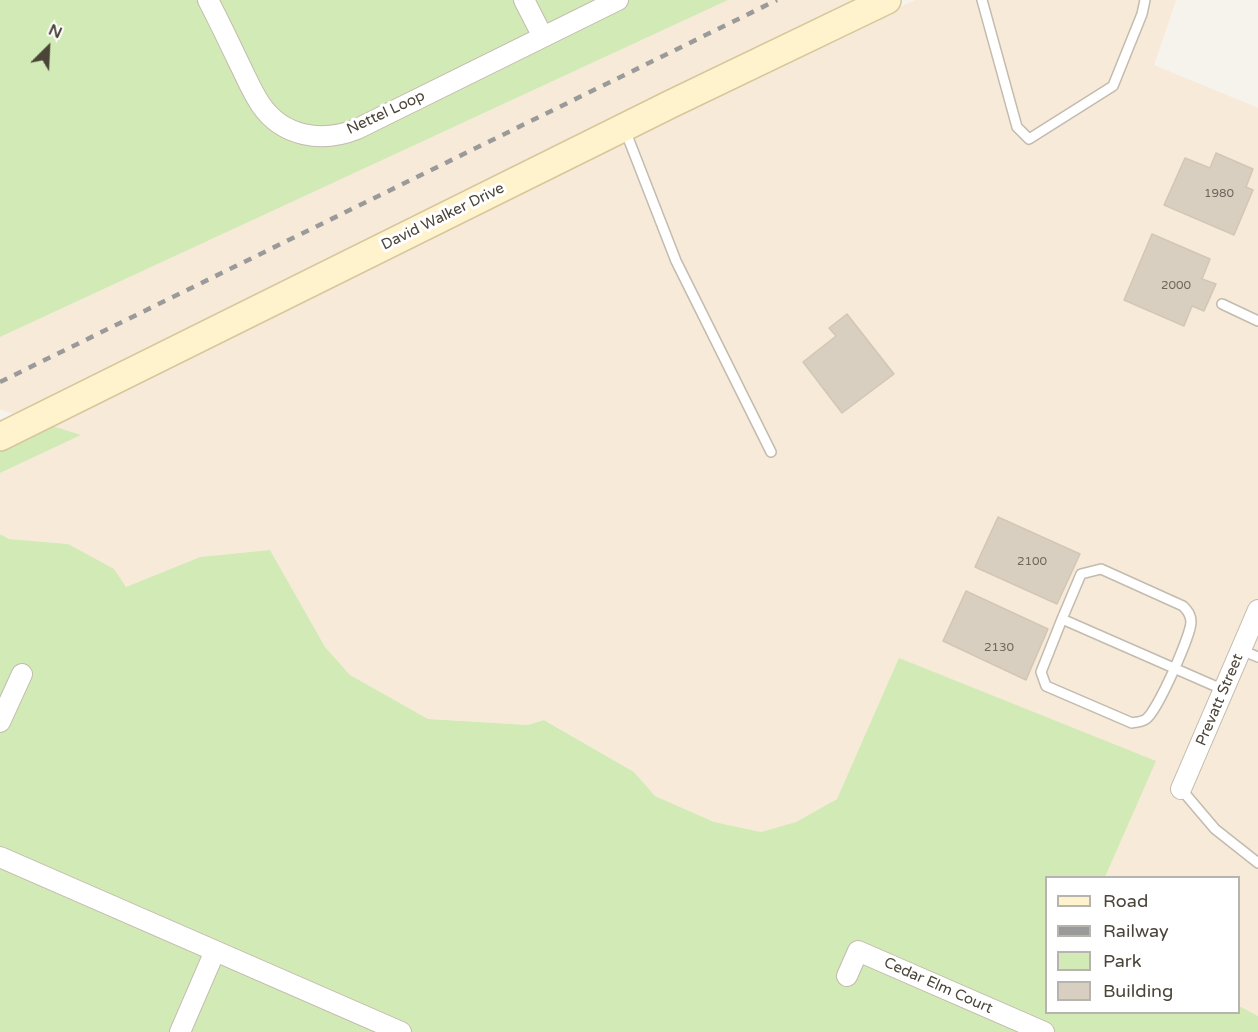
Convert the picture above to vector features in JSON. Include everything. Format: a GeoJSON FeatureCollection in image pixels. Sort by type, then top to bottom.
{"type":"FeatureCollection","features":[{"type":"Feature","properties":{"kind":"street","name":"Nettel Loop"},"geometry":{"type":"LineString","coordinates":[[208,0],[255,95],[269,114],[288,128],[310,136],[322,137],[346,134],[357,129],[618,0]]}},
{"type":"Feature","properties":{"kind":"street"},"geometry":{"type":"LineString","coordinates":[[524,0],[543,37]]}},
{"type":"Feature","properties":{"kind":"street","name":"David Walker Drive"},"geometry":{"type":"LineString","coordinates":[[0,436],[624,127],[887,0]]}},
{"type":"Feature","properties":{"kind":"street","name":"Prevatt Street"},"geometry":{"type":"LineString","coordinates":[[1181,789],[1224,690],[1250,654],[1258,610]]}},
{"type":"Feature","properties":{"kind":"street"},"geometry":{"type":"LineString","coordinates":[[0,722],[22,674]]}},
{"type":"Feature","properties":{"kind":"street"},"geometry":{"type":"LineString","coordinates":[[0,857],[401,1032]]}},
{"type":"Feature","properties":{"kind":"street"},"geometry":{"type":"LineString","coordinates":[[180,1032],[214,951]]}},
{"type":"Feature","properties":{"kind":"street","name":"Cedar Elm Court"},"geometry":{"type":"LineString","coordinates":[[847,976],[858,951],[1035,1030]]}},
{"type":"Feature","properties":{"kind":"lane"},"geometry":{"type":"LineString","coordinates":[[982,0],[1017,127],[1029,139],[1113,86],[1142,14],[1145,0]]}},
{"type":"Feature","properties":{"kind":"lane"},"geometry":{"type":"LineString","coordinates":[[624,127],[676,261],[771,452]]}},
{"type":"Feature","properties":{"kind":"lane"},"geometry":{"type":"LineString","coordinates":[[1222,304],[1258,321]]}},
{"type":"Feature","properties":{"kind":"lane"},"geometry":{"type":"LineString","coordinates":[[1101,569],[1183,606],[1189,614],[1191,624],[1154,710],[1145,720],[1132,723],[1046,686],[1041,672],[1062,619],[1081,574],[1101,569]]}},
{"type":"Feature","properties":{"kind":"lane"},"geometry":{"type":"LineString","coordinates":[[1062,619],[1224,690]]}},
{"type":"Feature","properties":{"kind":"lane"},"geometry":{"type":"LineString","coordinates":[[1181,789],[1215,829],[1258,863]]}},
{"type":"Feature","properties":{"kind":"shaded area"},"geometry":{"type":"Polygon","coordinates":[[[728,0],[860,0],[17,415],[0,409],[0,337],[728,0]]]}},
{"type":"Feature","properties":{"kind":"shaded area"},"geometry":{"type":"Polygon","coordinates":[[[915,0],[1176,0],[1154,65],[1258,108],[1258,1016],[1240,1007],[1240,876],[1105,876],[1155,761],[900,659],[837,799],[796,822],[761,832],[714,822],[655,796],[634,772],[545,720],[528,725],[428,719],[350,675],[325,647],[270,550],[200,557],[126,587],[68,544],[9,539],[0,534],[0,473],[81,435],[50,425],[677,114],[915,0]]]}},
{"type":"Feature","properties":{"kind":"green space"},"geometry":{"type":"Polygon","coordinates":[[[0,0],[728,0],[0,337],[0,0]]]}},
{"type":"Feature","properties":{"kind":"green space"},"geometry":{"type":"Polygon","coordinates":[[[50,425],[81,435],[0,473],[0,450],[50,425]]]}},
{"type":"Feature","properties":{"kind":"green space"},"geometry":{"type":"Polygon","coordinates":[[[0,534],[9,539],[68,544],[114,569],[126,587],[200,557],[270,550],[325,647],[350,675],[428,719],[528,725],[544,720],[634,772],[655,796],[714,822],[761,832],[796,822],[837,799],[899,658],[1156,761],[1105,876],[1045,876],[1045,1014],[1240,1014],[1240,1007],[1258,1016],[1258,1032],[0,1032],[0,534]]]}},
{"type":"Feature","properties":{"kind":"building"},"geometry":{"type":"Polygon","coordinates":[[[1216,153],[1253,169],[1246,187],[1253,190],[1234,235],[1164,205],[1185,158],[1210,168],[1216,153]]]}},
{"type":"Feature","properties":{"kind":"building"},"geometry":{"type":"Polygon","coordinates":[[[1152,234],[1210,259],[1202,279],[1216,284],[1204,311],[1192,306],[1184,326],[1124,300],[1152,234]]]}},
{"type":"Feature","properties":{"kind":"building"},"geometry":{"type":"Polygon","coordinates":[[[847,314],[894,374],[842,413],[803,362],[836,336],[829,328],[847,314]]]}},
{"type":"Feature","properties":{"kind":"building"},"geometry":{"type":"Polygon","coordinates":[[[998,517],[1080,554],[1057,604],[975,567],[998,517]]]}},
{"type":"Feature","properties":{"kind":"building"},"geometry":{"type":"Polygon","coordinates":[[[966,591],[1048,629],[1026,680],[943,641],[966,591]]]}},
{"type":"Feature","properties":{"kind":"railway"},"geometry":{"type":"LineString","coordinates":[[0,382],[777,0]]}}]}
